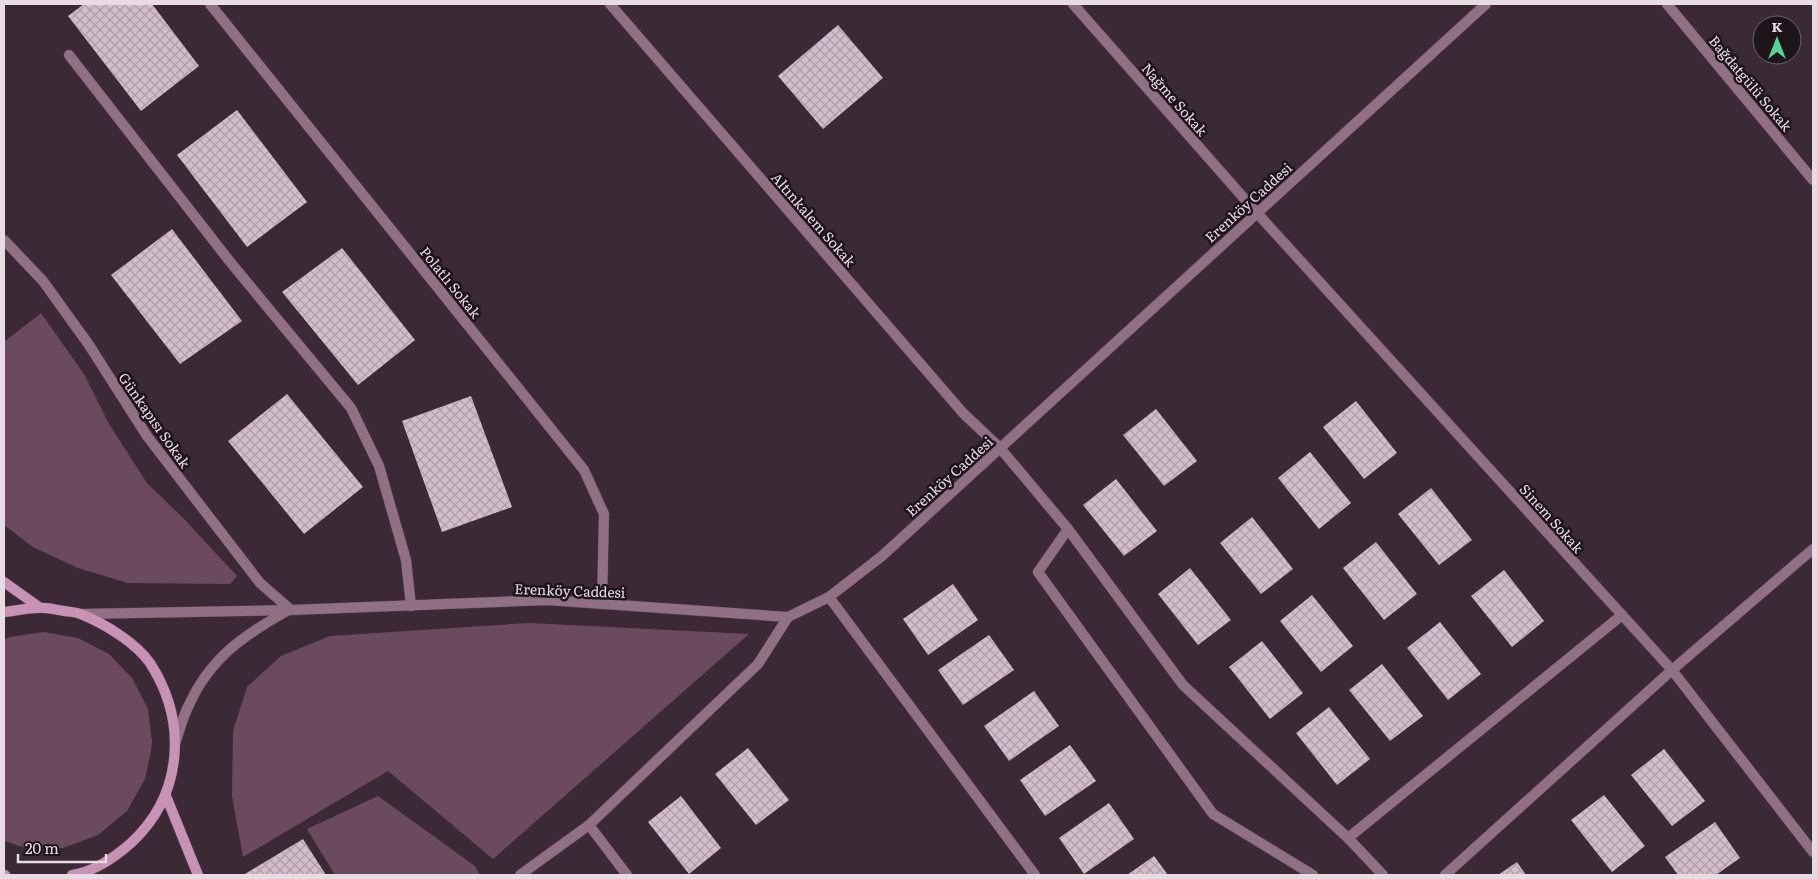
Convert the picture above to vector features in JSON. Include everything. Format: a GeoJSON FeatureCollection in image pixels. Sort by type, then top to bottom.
{"type":"FeatureCollection","features":[{"type":"Feature","properties":{"kind":"main road"},"geometry":{"type":"LineString","coordinates":[[4,582],[39,607]]}},
{"type":"Feature","properties":{"kind":"main road"},"geometry":{"type":"LineString","coordinates":[[4,612],[39,607],[81,614],[119,633],[149,662],[168,700],[176,741],[174,769],[166,796],[145,830],[116,857],[79,874],[72,875]]}},
{"type":"Feature","properties":{"kind":"main road"},"geometry":{"type":"LineString","coordinates":[[166,796],[198,875]]}},
{"type":"Feature","properties":{"kind":"street","name":"Polatlı Sokak"},"geometry":{"type":"LineString","coordinates":[[210,4],[584,470],[604,514],[602,604]]}},
{"type":"Feature","properties":{"kind":"street","name":"Altınkalem Sokak"},"geometry":{"type":"LineString","coordinates":[[610,4],[963,413],[1000,448],[1068,529],[1183,685],[1348,838],[1383,875]]}},
{"type":"Feature","properties":{"kind":"street","name":"Nağme Sokak"},"geometry":{"type":"LineString","coordinates":[[1073,4],[1257,213]]}},
{"type":"Feature","properties":{"kind":"street","name":"Erenköy Caddesi"},"geometry":{"type":"LineString","coordinates":[[81,614],[291,610],[547,600],[788,617],[828,597],[882,556],[1486,4]]}},
{"type":"Feature","properties":{"kind":"street","name":"Bağdatgülü Sokak"},"geometry":{"type":"LineString","coordinates":[[1667,4],[1813,180]]}},
{"type":"Feature","properties":{"kind":"street"},"geometry":{"type":"LineString","coordinates":[[69,55],[231,264],[351,408],[379,466],[406,560],[411,606]]}},
{"type":"Feature","properties":{"kind":"street","name":"Sinem Sokak"},"geometry":{"type":"LineString","coordinates":[[1257,213],[1672,670],[1813,852]]}},
{"type":"Feature","properties":{"kind":"street","name":"Günkapısı Sokak"},"geometry":{"type":"LineString","coordinates":[[4,240],[43,282],[89,345],[147,436],[260,583],[291,610]]}},
{"type":"Feature","properties":{"kind":"street"},"geometry":{"type":"LineString","coordinates":[[1068,529],[1038,572],[1213,814],[1312,875]]}},
{"type":"Feature","properties":{"kind":"street"},"geometry":{"type":"LineString","coordinates":[[1445,875],[1672,670],[1813,549]]}},
{"type":"Feature","properties":{"kind":"street"},"geometry":{"type":"LineString","coordinates":[[828,597],[1035,875]]}},
{"type":"Feature","properties":{"kind":"street"},"geometry":{"type":"LineString","coordinates":[[176,741],[189,704],[208,673],[232,646],[259,627],[291,610]]}},
{"type":"Feature","properties":{"kind":"street"},"geometry":{"type":"LineString","coordinates":[[1348,838],[1622,615]]}},
{"type":"Feature","properties":{"kind":"street"},"geometry":{"type":"LineString","coordinates":[[520,875],[589,825],[758,664],[788,617]]}},
{"type":"Feature","properties":{"kind":"street"},"geometry":{"type":"LineString","coordinates":[[589,825],[626,875]]}},
{"type":"Feature","properties":{"kind":"shaded area"},"geometry":{"type":"Polygon","coordinates":[[[41,313],[84,374],[109,424],[147,483],[185,520],[237,576],[230,584],[128,583],[78,568],[33,547],[4,525],[4,342],[41,313]]]}},
{"type":"Feature","properties":{"kind":"shaded area"},"geometry":{"type":"Polygon","coordinates":[[[529,623],[749,634],[493,859],[388,771],[243,857],[232,796],[233,731],[247,687],[281,656],[330,636],[529,623]]]}},
{"type":"Feature","properties":{"kind":"shaded area"},"geometry":{"type":"Polygon","coordinates":[[[44,632],[78,638],[109,654],[132,678],[148,709],[152,742],[145,779],[127,811],[98,835],[63,848],[26,848],[4,841],[4,640],[10,637],[44,632]]]}},
{"type":"Feature","properties":{"kind":"shaded area"},"geometry":{"type":"Polygon","coordinates":[[[378,796],[475,866],[480,875],[335,875],[307,829],[378,796]]]}},
{"type":"Feature","properties":{"kind":"building"},"geometry":{"type":"Polygon","coordinates":[[[84,4],[152,4],[199,66],[141,111],[68,16],[84,4]]]}},
{"type":"Feature","properties":{"kind":"building"},"geometry":{"type":"Polygon","coordinates":[[[838,25],[883,78],[823,129],[778,76],[838,25]]]}},
{"type":"Feature","properties":{"kind":"building"},"geometry":{"type":"Polygon","coordinates":[[[237,110],[307,202],[247,247],[177,155],[237,110]]]}},
{"type":"Feature","properties":{"kind":"building"},"geometry":{"type":"Polygon","coordinates":[[[172,229],[242,321],[180,364],[111,275],[172,229]]]}},
{"type":"Feature","properties":{"kind":"building"},"geometry":{"type":"Polygon","coordinates":[[[342,248],[415,340],[358,385],[282,292],[342,248]]]}},
{"type":"Feature","properties":{"kind":"building"},"geometry":{"type":"Polygon","coordinates":[[[287,394],[363,487],[304,534],[228,441],[287,394]]]}},
{"type":"Feature","properties":{"kind":"building"},"geometry":{"type":"Polygon","coordinates":[[[471,396],[512,507],[442,532],[402,421],[471,396]]]}},
{"type":"Feature","properties":{"kind":"building"},"geometry":{"type":"Polygon","coordinates":[[[1356,401],[1397,453],[1364,479],[1323,427],[1356,401]]]}},
{"type":"Feature","properties":{"kind":"building"},"geometry":{"type":"Polygon","coordinates":[[[1156,409],[1197,461],[1164,486],[1123,435],[1156,409]]]}},
{"type":"Feature","properties":{"kind":"building"},"geometry":{"type":"Polygon","coordinates":[[[1310,452],[1351,503],[1319,529],[1278,478],[1310,452]]]}},
{"type":"Feature","properties":{"kind":"building"},"geometry":{"type":"Polygon","coordinates":[[[1116,479],[1157,531],[1124,556],[1083,505],[1116,479]]]}},
{"type":"Feature","properties":{"kind":"building"},"geometry":{"type":"Polygon","coordinates":[[[1431,488],[1472,540],[1439,565],[1398,514],[1431,488]]]}},
{"type":"Feature","properties":{"kind":"building"},"geometry":{"type":"Polygon","coordinates":[[[1252,517],[1293,569],[1261,594],[1220,543],[1252,517]]]}},
{"type":"Feature","properties":{"kind":"building"},"geometry":{"type":"Polygon","coordinates":[[[1376,542],[1417,594],[1384,620],[1343,568],[1376,542]]]}},
{"type":"Feature","properties":{"kind":"building"},"geometry":{"type":"Polygon","coordinates":[[[1190,568],[1231,620],[1198,645],[1158,594],[1190,568]]]}},
{"type":"Feature","properties":{"kind":"building"},"geometry":{"type":"Polygon","coordinates":[[[1504,570],[1544,621],[1512,647],[1471,596],[1504,570]]]}},
{"type":"Feature","properties":{"kind":"building"},"geometry":{"type":"Polygon","coordinates":[[[953,584],[978,620],[928,655],[903,619],[953,584]]]}},
{"type":"Feature","properties":{"kind":"building"},"geometry":{"type":"Polygon","coordinates":[[[1312,595],[1353,646],[1321,672],[1280,621],[1312,595]]]}},
{"type":"Feature","properties":{"kind":"building"},"geometry":{"type":"Polygon","coordinates":[[[1440,622],[1481,674],[1448,700],[1407,648],[1440,622]]]}},
{"type":"Feature","properties":{"kind":"building"},"geometry":{"type":"Polygon","coordinates":[[[989,635],[1014,670],[963,705],[938,670],[989,635]]]}},
{"type":"Feature","properties":{"kind":"building"},"geometry":{"type":"Polygon","coordinates":[[[1262,641],[1303,693],[1270,719],[1229,667],[1262,641]]]}},
{"type":"Feature","properties":{"kind":"building"},"geometry":{"type":"Polygon","coordinates":[[[1382,664],[1423,716],[1390,741],[1349,690],[1382,664]]]}},
{"type":"Feature","properties":{"kind":"building"},"geometry":{"type":"Polygon","coordinates":[[[1034,691],[1059,726],[1009,761],[984,726],[1034,691]]]}},
{"type":"Feature","properties":{"kind":"building"},"geometry":{"type":"Polygon","coordinates":[[[1329,707],[1370,759],[1337,785],[1296,733],[1329,707]]]}},
{"type":"Feature","properties":{"kind":"building"},"geometry":{"type":"Polygon","coordinates":[[[1070,745],[1096,781],[1045,816],[1020,780],[1070,745]]]}},
{"type":"Feature","properties":{"kind":"building"},"geometry":{"type":"Polygon","coordinates":[[[748,748],[789,800],[756,825],[715,774],[748,748]]]}},
{"type":"Feature","properties":{"kind":"building"},"geometry":{"type":"Polygon","coordinates":[[[1664,749],[1705,801],[1672,826],[1631,775],[1664,749]]]}},
{"type":"Feature","properties":{"kind":"building"},"geometry":{"type":"Polygon","coordinates":[[[1604,795],[1645,846],[1612,872],[1571,820],[1604,795]]]}},
{"type":"Feature","properties":{"kind":"building"},"geometry":{"type":"Polygon","coordinates":[[[681,796],[721,848],[689,874],[648,822],[681,796]]]}},
{"type":"Feature","properties":{"kind":"building"},"geometry":{"type":"Polygon","coordinates":[[[1109,803],[1134,839],[1084,874],[1059,838],[1109,803]]]}},
{"type":"Feature","properties":{"kind":"building"},"geometry":{"type":"Polygon","coordinates":[[[1715,822],[1740,858],[1716,875],[1678,875],[1665,857],[1715,822]]]}},
{"type":"Feature","properties":{"kind":"building"},"geometry":{"type":"Polygon","coordinates":[[[303,839],[326,875],[243,875],[303,839]]]}},
{"type":"Feature","properties":{"kind":"building"},"geometry":{"type":"Polygon","coordinates":[[[1154,856],[1168,875],[1127,875],[1154,856]]]}},
{"type":"Feature","properties":{"kind":"building"},"geometry":{"type":"Polygon","coordinates":[[[1517,862],[1526,875],[1498,875],[1517,862]]]}}]}
